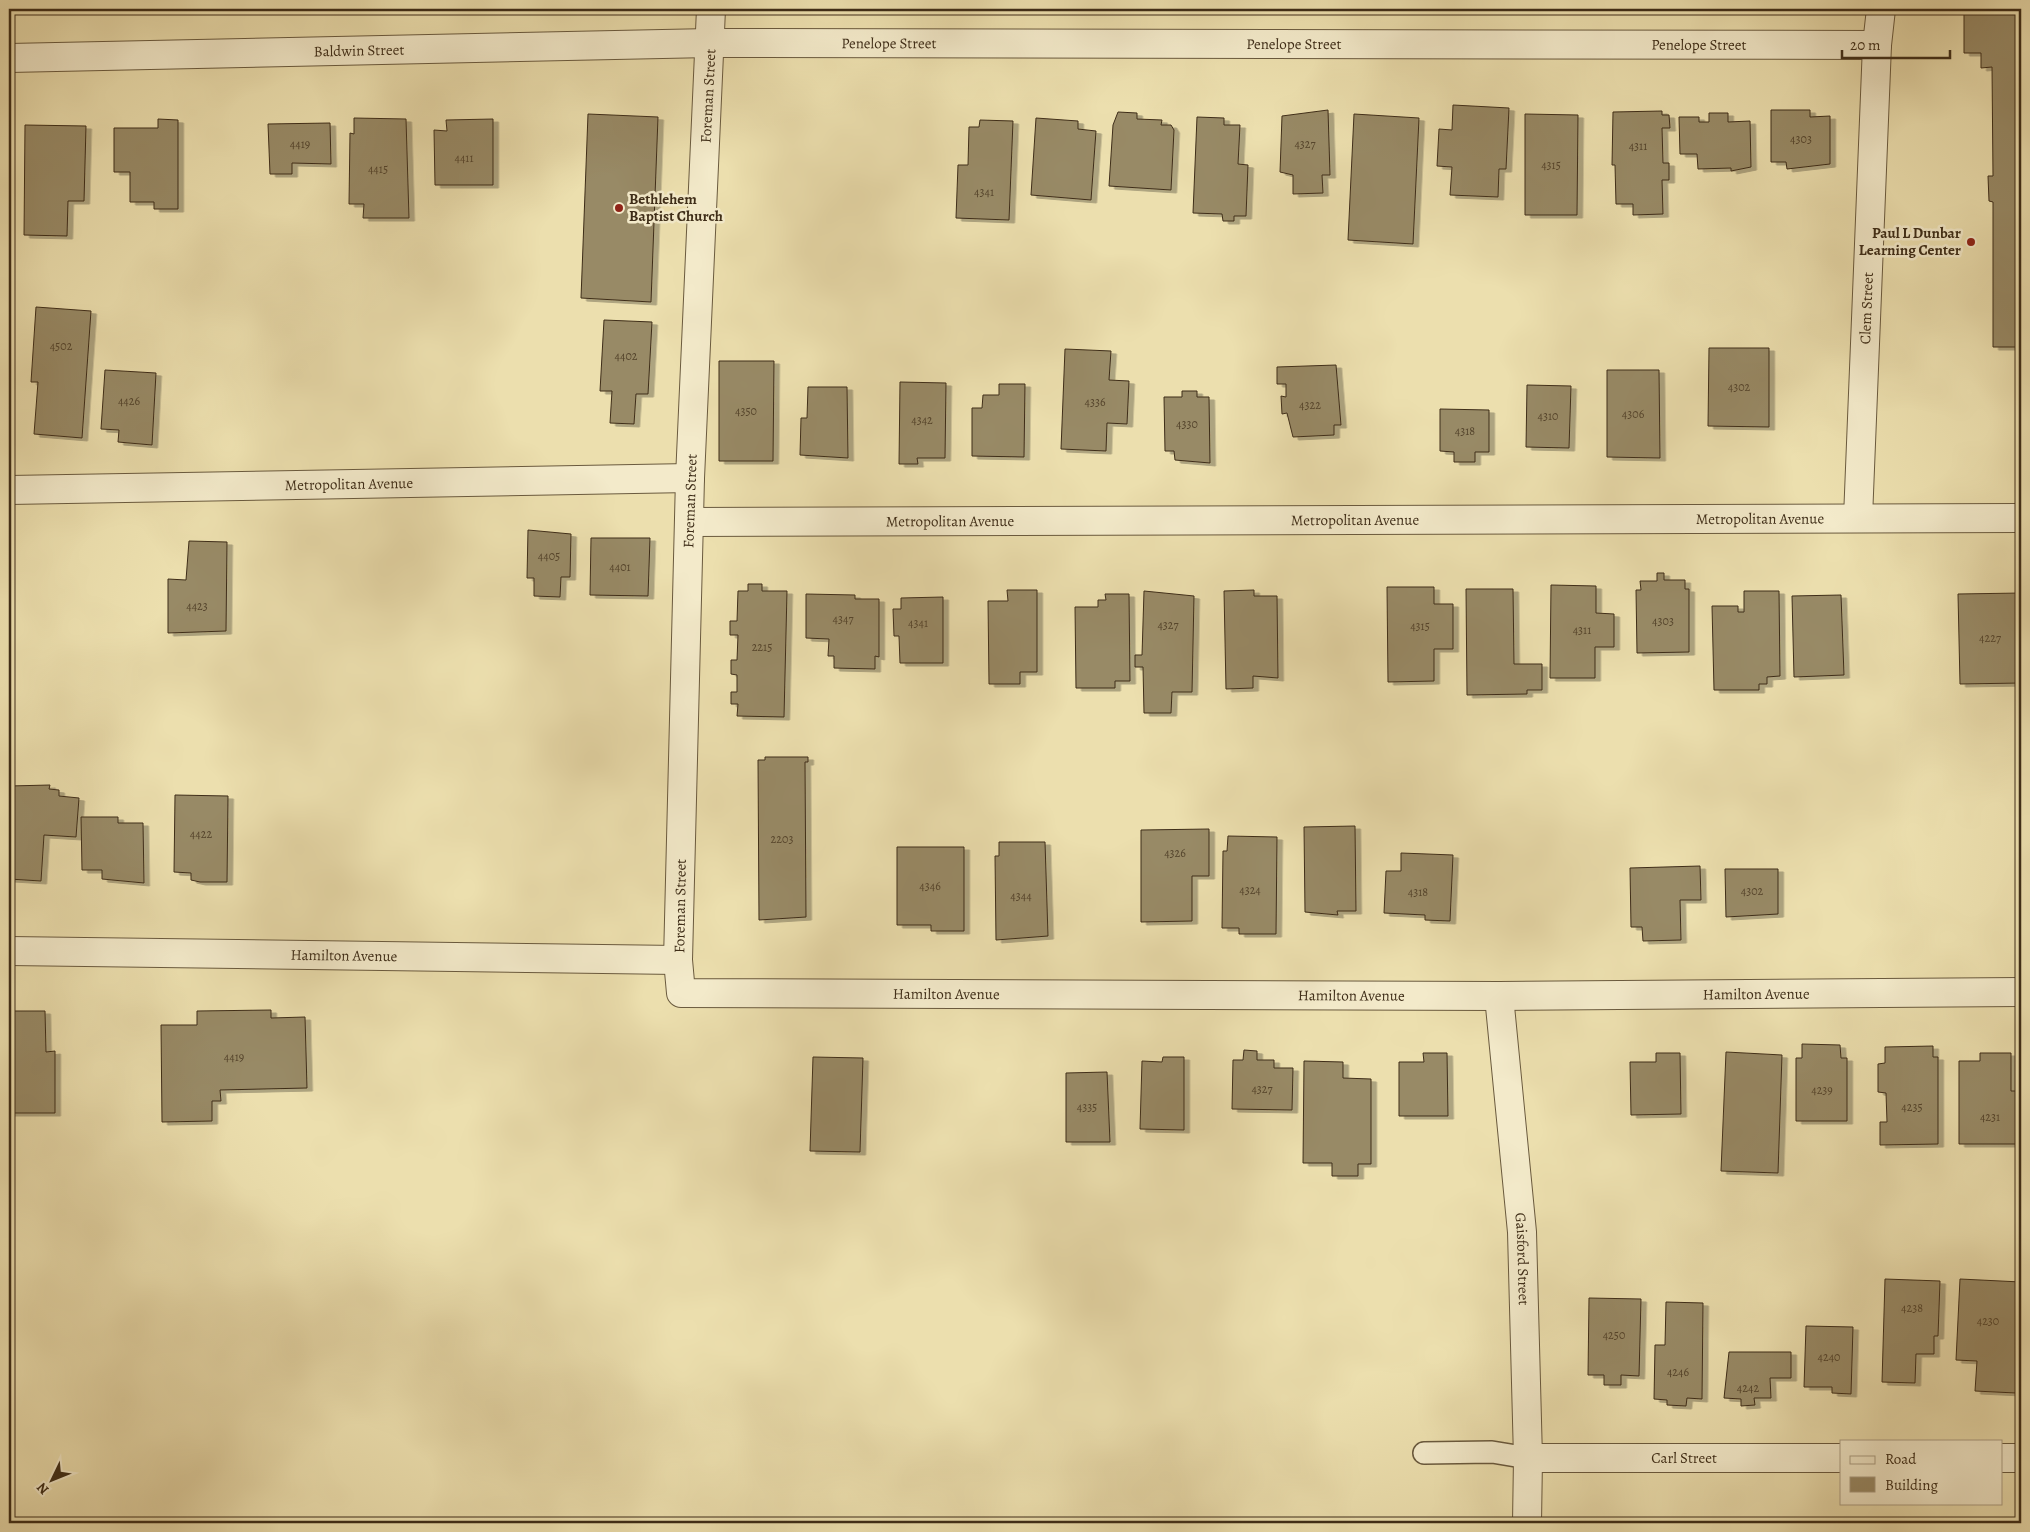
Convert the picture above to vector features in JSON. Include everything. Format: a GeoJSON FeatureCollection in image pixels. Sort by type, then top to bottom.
{"type":"FeatureCollection","features":[{"type":"Feature","properties":{"kind":"street","name":"Foreman Street"},"geometry":{"type":"LineString","coordinates":[[681,993],[678,960],[690,478],[711,9]]}},
{"type":"Feature","properties":{"kind":"street","name":"Clem Street"},"geometry":{"type":"LineString","coordinates":[[1858,518],[1877,45],[1881,9]]}},
{"type":"Feature","properties":{"kind":"street","name":"Penelope Street"},"geometry":{"type":"LineString","coordinates":[[710,43],[1877,45]]}},
{"type":"Feature","properties":{"kind":"street","name":"Baldwin Street"},"geometry":{"type":"LineString","coordinates":[[9,58],[710,43]]}},
{"type":"Feature","properties":{"kind":"street","name":"Metropolitan Avenue"},"geometry":{"type":"LineString","coordinates":[[9,490],[690,478]]}},
{"type":"Feature","properties":{"kind":"street","name":"Metropolitan Avenue"},"geometry":{"type":"LineString","coordinates":[[689,522],[2021,518]]}},
{"type":"Feature","properties":{"kind":"street","name":"Hamilton Avenue"},"geometry":{"type":"LineString","coordinates":[[9,951],[678,960]]}},
{"type":"Feature","properties":{"kind":"street","name":"Hamilton Avenue"},"geometry":{"type":"LineString","coordinates":[[681,993],[1499,996],[2021,992]]}},
{"type":"Feature","properties":{"kind":"street","name":"Gaisford Street"},"geometry":{"type":"LineString","coordinates":[[1499,996],[1522,1232],[1528,1458],[1527,1523]]}},
{"type":"Feature","properties":{"kind":"street","name":"Carl Street"},"geometry":{"type":"LineString","coordinates":[[1528,1458],[1840,1458]]}},
{"type":"Feature","properties":{"kind":"street"},"geometry":{"type":"LineString","coordinates":[[2002,1458],[2021,1458]]}},
{"type":"Feature","properties":{"kind":"lane"},"geometry":{"type":"LineString","coordinates":[[1424,1453],[1492,1452],[1528,1458]]}},
{"type":"Feature","properties":{"kind":"building"},"geometry":{"type":"Polygon","coordinates":[[[1964,9],[2021,9],[2021,347],[1993,347],[1993,202],[1989,201],[1988,176],[1993,176],[1992,67],[1981,68],[1981,53],[1964,53],[1964,9]]]}},
{"type":"Feature","properties":{"kind":"building"},"geometry":{"type":"Polygon","coordinates":[[[1453,105],[1509,108],[1506,169],[1499,169],[1498,197],[1450,195],[1452,167],[1437,166],[1439,129],[1452,130],[1453,105]]]}},
{"type":"Feature","properties":{"kind":"building"},"geometry":{"type":"Polygon","coordinates":[[[1328,110],[1330,175],[1322,175],[1323,193],[1293,194],[1293,175],[1280,172],[1282,116],[1328,110]]]}},
{"type":"Feature","properties":{"kind":"building"},"geometry":{"type":"Polygon","coordinates":[[[1771,110],[1810,110],[1810,117],[1830,116],[1830,164],[1787,169],[1786,162],[1771,162],[1771,110]]]}},
{"type":"Feature","properties":{"kind":"building"},"geometry":{"type":"Polygon","coordinates":[[[1662,111],[1662,115],[1669,115],[1670,128],[1662,128],[1663,163],[1669,163],[1669,180],[1662,180],[1663,214],[1633,215],[1633,204],[1616,204],[1615,165],[1612,165],[1613,112],[1662,111]]]}},
{"type":"Feature","properties":{"kind":"building"},"geometry":{"type":"Polygon","coordinates":[[[1118,112],[1137,113],[1137,119],[1162,120],[1161,125],[1171,125],[1174,130],[1171,190],[1109,186],[1113,125],[1118,112]]]}},
{"type":"Feature","properties":{"kind":"building"},"geometry":{"type":"Polygon","coordinates":[[[1709,113],[1728,113],[1728,122],[1750,121],[1751,167],[1731,171],[1731,168],[1698,169],[1697,154],[1680,154],[1679,117],[1699,117],[1699,122],[1709,122],[1709,113]]]}},
{"type":"Feature","properties":{"kind":"building","name":"Bethlehem Baptist Church"},"geometry":{"type":"Polygon","coordinates":[[[588,114],[658,117],[651,302],[581,298],[588,114]]]}},
{"type":"Feature","properties":{"kind":"building"},"geometry":{"type":"Polygon","coordinates":[[[1354,114],[1419,118],[1413,244],[1348,240],[1354,114]]]}},
{"type":"Feature","properties":{"kind":"building"},"geometry":{"type":"Polygon","coordinates":[[[1525,114],[1578,115],[1577,215],[1525,215],[1525,114]]]}},
{"type":"Feature","properties":{"kind":"building"},"geometry":{"type":"Polygon","coordinates":[[[1197,117],[1224,118],[1224,125],[1240,125],[1238,164],[1248,165],[1246,216],[1234,216],[1234,221],[1223,221],[1222,214],[1193,213],[1197,117]]]}},
{"type":"Feature","properties":{"kind":"building"},"geometry":{"type":"Polygon","coordinates":[[[354,118],[406,119],[409,218],[363,218],[364,204],[349,204],[350,133],[354,134],[354,118]]]}},
{"type":"Feature","properties":{"kind":"building"},"geometry":{"type":"Polygon","coordinates":[[[1036,118],[1078,121],[1078,129],[1096,131],[1091,200],[1031,195],[1036,118]]]}},
{"type":"Feature","properties":{"kind":"building"},"geometry":{"type":"Polygon","coordinates":[[[158,119],[178,120],[178,209],[154,209],[154,202],[130,202],[130,172],[114,172],[114,128],[158,128],[158,119]]]}},
{"type":"Feature","properties":{"kind":"building"},"geometry":{"type":"Polygon","coordinates":[[[493,119],[493,185],[435,185],[434,130],[447,131],[446,120],[493,119]]]}},
{"type":"Feature","properties":{"kind":"building"},"geometry":{"type":"Polygon","coordinates":[[[980,120],[1013,121],[1009,220],[956,218],[958,165],[968,165],[969,127],[979,127],[980,120]]]}},
{"type":"Feature","properties":{"kind":"building"},"geometry":{"type":"Polygon","coordinates":[[[330,123],[331,164],[292,163],[292,174],[270,174],[268,124],[330,123]]]}},
{"type":"Feature","properties":{"kind":"building"},"geometry":{"type":"Polygon","coordinates":[[[25,125],[86,126],[84,201],[68,201],[67,236],[24,235],[25,125]]]}},
{"type":"Feature","properties":{"kind":"building"},"geometry":{"type":"Polygon","coordinates":[[[36,307],[91,311],[82,438],[34,434],[38,382],[31,382],[36,307]]]}},
{"type":"Feature","properties":{"kind":"building"},"geometry":{"type":"Polygon","coordinates":[[[604,320],[652,322],[648,394],[636,394],[634,424],[610,423],[612,391],[600,391],[604,320]]]}},
{"type":"Feature","properties":{"kind":"building"},"geometry":{"type":"Polygon","coordinates":[[[1709,348],[1769,348],[1769,427],[1708,426],[1709,348]]]}},
{"type":"Feature","properties":{"kind":"building"},"geometry":{"type":"Polygon","coordinates":[[[1065,349],[1111,351],[1109,380],[1129,381],[1127,424],[1107,423],[1106,451],[1061,449],[1065,349]]]}},
{"type":"Feature","properties":{"kind":"building"},"geometry":{"type":"Polygon","coordinates":[[[719,361],[774,361],[773,461],[719,461],[719,361]]]}},
{"type":"Feature","properties":{"kind":"building"},"geometry":{"type":"Polygon","coordinates":[[[1336,365],[1341,425],[1334,425],[1334,435],[1293,437],[1287,413],[1282,414],[1281,396],[1286,397],[1286,384],[1277,384],[1277,367],[1336,365]]]}},
{"type":"Feature","properties":{"kind":"building"},"geometry":{"type":"Polygon","coordinates":[[[105,370],[156,373],[152,445],[118,442],[119,430],[101,429],[105,370]]]}},
{"type":"Feature","properties":{"kind":"building"},"geometry":{"type":"Polygon","coordinates":[[[1607,370],[1659,370],[1660,458],[1607,457],[1607,370]]]}},
{"type":"Feature","properties":{"kind":"building"},"geometry":{"type":"Polygon","coordinates":[[[900,382],[946,383],[945,458],[917,458],[918,464],[899,464],[900,382]]]}},
{"type":"Feature","properties":{"kind":"building"},"geometry":{"type":"Polygon","coordinates":[[[999,384],[1025,384],[1024,457],[972,456],[972,408],[982,408],[983,395],[999,395],[999,384]]]}},
{"type":"Feature","properties":{"kind":"building"},"geometry":{"type":"Polygon","coordinates":[[[1527,385],[1571,386],[1569,448],[1526,447],[1527,385]]]}},
{"type":"Feature","properties":{"kind":"building"},"geometry":{"type":"Polygon","coordinates":[[[808,387],[847,387],[848,458],[800,455],[801,418],[807,418],[808,387]]]}},
{"type":"Feature","properties":{"kind":"building"},"geometry":{"type":"Polygon","coordinates":[[[1182,391],[1197,391],[1197,397],[1209,397],[1210,463],[1175,460],[1174,451],[1165,451],[1164,397],[1182,397],[1182,391]]]}},
{"type":"Feature","properties":{"kind":"building"},"geometry":{"type":"Polygon","coordinates":[[[1440,409],[1489,410],[1489,452],[1475,452],[1475,462],[1454,462],[1454,452],[1440,451],[1440,409]]]}},
{"type":"Feature","properties":{"kind":"building"},"geometry":{"type":"Polygon","coordinates":[[[528,530],[571,534],[570,577],[561,577],[560,597],[534,596],[534,578],[527,578],[528,530]]]}},
{"type":"Feature","properties":{"kind":"building"},"geometry":{"type":"Polygon","coordinates":[[[591,538],[650,538],[648,596],[590,595],[591,538]]]}},
{"type":"Feature","properties":{"kind":"building"},"geometry":{"type":"Polygon","coordinates":[[[189,541],[227,542],[226,631],[168,633],[168,579],[186,580],[189,541]]]}},
{"type":"Feature","properties":{"kind":"building"},"geometry":{"type":"Polygon","coordinates":[[[1657,573],[1664,573],[1664,580],[1685,580],[1685,589],[1689,589],[1689,652],[1637,653],[1636,590],[1641,590],[1640,581],[1657,581],[1657,573]]]}},
{"type":"Feature","properties":{"kind":"building"},"geometry":{"type":"Polygon","coordinates":[[[748,584],[762,584],[762,591],[787,591],[784,717],[737,716],[738,704],[731,704],[731,692],[737,692],[737,675],[731,674],[731,660],[737,660],[738,635],[730,635],[730,621],[737,621],[738,591],[748,591],[748,584]]]}},
{"type":"Feature","properties":{"kind":"building"},"geometry":{"type":"Polygon","coordinates":[[[1551,585],[1596,586],[1596,613],[1614,614],[1614,647],[1595,647],[1595,678],[1550,678],[1551,585]]]}},
{"type":"Feature","properties":{"kind":"building"},"geometry":{"type":"Polygon","coordinates":[[[1387,587],[1434,587],[1434,604],[1453,604],[1453,649],[1434,649],[1434,681],[1388,682],[1387,587]]]}},
{"type":"Feature","properties":{"kind":"building"},"geometry":{"type":"Polygon","coordinates":[[[1466,589],[1513,589],[1514,664],[1542,664],[1542,690],[1527,690],[1527,694],[1467,695],[1466,589]]]}},
{"type":"Feature","properties":{"kind":"building"},"geometry":{"type":"Polygon","coordinates":[[[1007,590],[1037,590],[1037,672],[1020,672],[1020,684],[989,684],[988,601],[1008,601],[1007,590]]]}},
{"type":"Feature","properties":{"kind":"building"},"geometry":{"type":"Polygon","coordinates":[[[1254,590],[1254,596],[1277,596],[1278,678],[1253,676],[1253,688],[1226,689],[1224,591],[1254,590]]]}},
{"type":"Feature","properties":{"kind":"building"},"geometry":{"type":"Polygon","coordinates":[[[1144,591],[1194,596],[1192,692],[1172,692],[1171,713],[1144,713],[1143,667],[1135,667],[1135,655],[1142,655],[1144,591]]]}},
{"type":"Feature","properties":{"kind":"building"},"geometry":{"type":"Polygon","coordinates":[[[1744,591],[1779,591],[1780,676],[1767,677],[1767,684],[1759,684],[1759,690],[1714,690],[1712,606],[1738,606],[1738,612],[1744,612],[1744,591]]]}},
{"type":"Feature","properties":{"kind":"building"},"geometry":{"type":"Polygon","coordinates":[[[2021,593],[2021,683],[1960,684],[1958,594],[2021,593]]]}},
{"type":"Feature","properties":{"kind":"building"},"geometry":{"type":"Polygon","coordinates":[[[806,594],[855,595],[855,599],[879,599],[879,657],[875,656],[875,669],[834,668],[834,656],[828,656],[829,639],[806,638],[806,594]]]}},
{"type":"Feature","properties":{"kind":"building"},"geometry":{"type":"Polygon","coordinates":[[[1105,594],[1129,594],[1130,681],[1115,681],[1115,688],[1076,688],[1075,607],[1098,607],[1098,600],[1106,600],[1105,594]]]}},
{"type":"Feature","properties":{"kind":"building"},"geometry":{"type":"Polygon","coordinates":[[[1841,595],[1844,675],[1794,677],[1792,596],[1841,595]]]}},
{"type":"Feature","properties":{"kind":"building"},"geometry":{"type":"Polygon","coordinates":[[[943,597],[943,663],[900,663],[899,636],[894,636],[893,609],[901,609],[901,598],[943,597]]]}},
{"type":"Feature","properties":{"kind":"building"},"geometry":{"type":"Polygon","coordinates":[[[765,757],[808,757],[808,762],[805,762],[806,917],[759,920],[758,760],[765,760],[765,757]]]}},
{"type":"Feature","properties":{"kind":"building"},"geometry":{"type":"Polygon","coordinates":[[[50,785],[49,789],[59,790],[59,796],[79,798],[76,837],[44,835],[41,881],[9,879],[9,786],[50,785]]]}},
{"type":"Feature","properties":{"kind":"building"},"geometry":{"type":"Polygon","coordinates":[[[175,795],[228,796],[227,882],[200,882],[191,880],[191,873],[174,872],[175,795]]]}},
{"type":"Feature","properties":{"kind":"building"},"geometry":{"type":"Polygon","coordinates":[[[81,817],[118,817],[118,823],[143,823],[144,883],[102,879],[102,870],[82,870],[81,817]]]}},
{"type":"Feature","properties":{"kind":"building"},"geometry":{"type":"Polygon","coordinates":[[[1355,826],[1356,911],[1337,911],[1338,915],[1305,912],[1304,827],[1355,826]]]}},
{"type":"Feature","properties":{"kind":"building"},"geometry":{"type":"Polygon","coordinates":[[[1209,829],[1209,876],[1192,876],[1192,921],[1141,922],[1141,830],[1209,829]]]}},
{"type":"Feature","properties":{"kind":"building"},"geometry":{"type":"Polygon","coordinates":[[[1228,836],[1277,837],[1276,934],[1239,934],[1239,928],[1222,928],[1223,851],[1227,851],[1228,836]]]}},
{"type":"Feature","properties":{"kind":"building"},"geometry":{"type":"Polygon","coordinates":[[[999,842],[1045,842],[1048,936],[996,940],[995,856],[999,856],[999,842]]]}},
{"type":"Feature","properties":{"kind":"building"},"geometry":{"type":"Polygon","coordinates":[[[897,847],[964,847],[964,931],[931,931],[931,925],[897,925],[897,847]]]}},
{"type":"Feature","properties":{"kind":"building"},"geometry":{"type":"Polygon","coordinates":[[[1401,853],[1453,855],[1450,921],[1425,920],[1425,915],[1384,913],[1386,871],[1401,871],[1401,853]]]}},
{"type":"Feature","properties":{"kind":"building"},"geometry":{"type":"Polygon","coordinates":[[[1700,866],[1701,900],[1680,900],[1681,940],[1643,941],[1642,927],[1631,927],[1630,868],[1700,866]]]}},
{"type":"Feature","properties":{"kind":"building"},"geometry":{"type":"Polygon","coordinates":[[[1725,869],[1778,869],[1778,914],[1726,917],[1725,869]]]}},
{"type":"Feature","properties":{"kind":"building"},"geometry":{"type":"Polygon","coordinates":[[[271,1010],[271,1018],[305,1017],[307,1088],[220,1090],[221,1101],[212,1101],[212,1121],[162,1122],[161,1025],[197,1025],[197,1011],[271,1010]]]}},
{"type":"Feature","properties":{"kind":"building"},"geometry":{"type":"Polygon","coordinates":[[[9,1011],[45,1011],[46,1052],[55,1051],[55,1113],[9,1113],[9,1011]]]}},
{"type":"Feature","properties":{"kind":"building"},"geometry":{"type":"Polygon","coordinates":[[[1802,1044],[1840,1045],[1841,1058],[1847,1058],[1847,1121],[1796,1121],[1796,1058],[1802,1058],[1802,1044]]]}},
{"type":"Feature","properties":{"kind":"building"},"geometry":{"type":"Polygon","coordinates":[[[1933,1046],[1933,1057],[1938,1057],[1938,1144],[1880,1145],[1880,1122],[1887,1122],[1886,1093],[1878,1092],[1878,1064],[1885,1063],[1885,1047],[1933,1046]]]}},
{"type":"Feature","properties":{"kind":"building"},"geometry":{"type":"Polygon","coordinates":[[[1244,1050],[1257,1051],[1257,1060],[1274,1060],[1274,1068],[1293,1068],[1292,1110],[1232,1109],[1233,1060],[1243,1060],[1244,1050]]]}},
{"type":"Feature","properties":{"kind":"building"},"geometry":{"type":"Polygon","coordinates":[[[1726,1052],[1782,1055],[1778,1173],[1721,1171],[1726,1052]]]}},
{"type":"Feature","properties":{"kind":"building"},"geometry":{"type":"Polygon","coordinates":[[[1423,1053],[1447,1053],[1448,1116],[1399,1116],[1399,1062],[1424,1062],[1423,1053]]]}},
{"type":"Feature","properties":{"kind":"building"},"geometry":{"type":"Polygon","coordinates":[[[1656,1053],[1680,1053],[1681,1114],[1631,1115],[1630,1062],[1656,1062],[1656,1053]]]}},
{"type":"Feature","properties":{"kind":"building"},"geometry":{"type":"Polygon","coordinates":[[[1980,1053],[2011,1053],[2011,1091],[2021,1091],[2021,1144],[1959,1144],[1959,1061],[1980,1061],[1980,1053]]]}},
{"type":"Feature","properties":{"kind":"building"},"geometry":{"type":"Polygon","coordinates":[[[813,1057],[863,1058],[860,1152],[810,1151],[813,1057]]]}},
{"type":"Feature","properties":{"kind":"building"},"geometry":{"type":"Polygon","coordinates":[[[1163,1057],[1184,1057],[1184,1130],[1140,1129],[1142,1061],[1162,1062],[1163,1057]]]}},
{"type":"Feature","properties":{"kind":"building"},"geometry":{"type":"Polygon","coordinates":[[[1304,1061],[1343,1062],[1343,1078],[1371,1079],[1371,1164],[1358,1164],[1358,1176],[1332,1176],[1332,1163],[1303,1163],[1304,1061]]]}},
{"type":"Feature","properties":{"kind":"building"},"geometry":{"type":"Polygon","coordinates":[[[1107,1072],[1110,1142],[1066,1142],[1066,1073],[1107,1072]]]}},
{"type":"Feature","properties":{"kind":"building"},"geometry":{"type":"Polygon","coordinates":[[[1885,1279],[1940,1281],[1938,1336],[1934,1336],[1934,1354],[1916,1354],[1915,1383],[1882,1382],[1885,1279]]]}},
{"type":"Feature","properties":{"kind":"building"},"geometry":{"type":"Polygon","coordinates":[[[1960,1279],[2021,1282],[2016,1393],[1975,1391],[1977,1361],[1956,1360],[1960,1279]]]}},
{"type":"Feature","properties":{"kind":"building"},"geometry":{"type":"Polygon","coordinates":[[[1589,1298],[1641,1299],[1639,1376],[1621,1375],[1621,1385],[1604,1385],[1604,1375],[1588,1375],[1589,1298]]]}},
{"type":"Feature","properties":{"kind":"building"},"geometry":{"type":"Polygon","coordinates":[[[1666,1302],[1703,1303],[1702,1399],[1687,1398],[1686,1406],[1667,1405],[1667,1400],[1654,1399],[1655,1345],[1665,1345],[1666,1302]]]}},
{"type":"Feature","properties":{"kind":"building"},"geometry":{"type":"Polygon","coordinates":[[[1806,1326],[1853,1327],[1851,1394],[1832,1393],[1832,1387],[1804,1387],[1806,1326]]]}},
{"type":"Feature","properties":{"kind":"building"},"geometry":{"type":"Polygon","coordinates":[[[1729,1352],[1791,1352],[1791,1378],[1770,1378],[1771,1398],[1754,1398],[1755,1405],[1741,1406],[1741,1399],[1724,1398],[1729,1352]]]}},
{"type":"Feature","properties":{"kind":"building"},"geometry":{"type":"Polygon","coordinates":[[[1913,1519],[1913,1523],[1894,1523],[1894,1520],[1913,1519]]]}},
{"type":"Feature","properties":{"kind":"place","name":"Bethlehem Baptist Church"},"geometry":{"type":"Point","coordinates":[619,208]}},
{"type":"Feature","properties":{"kind":"place","name":"Paul L Dunbar Learning Center"},"geometry":{"type":"Point","coordinates":[1971,242]}}]}
